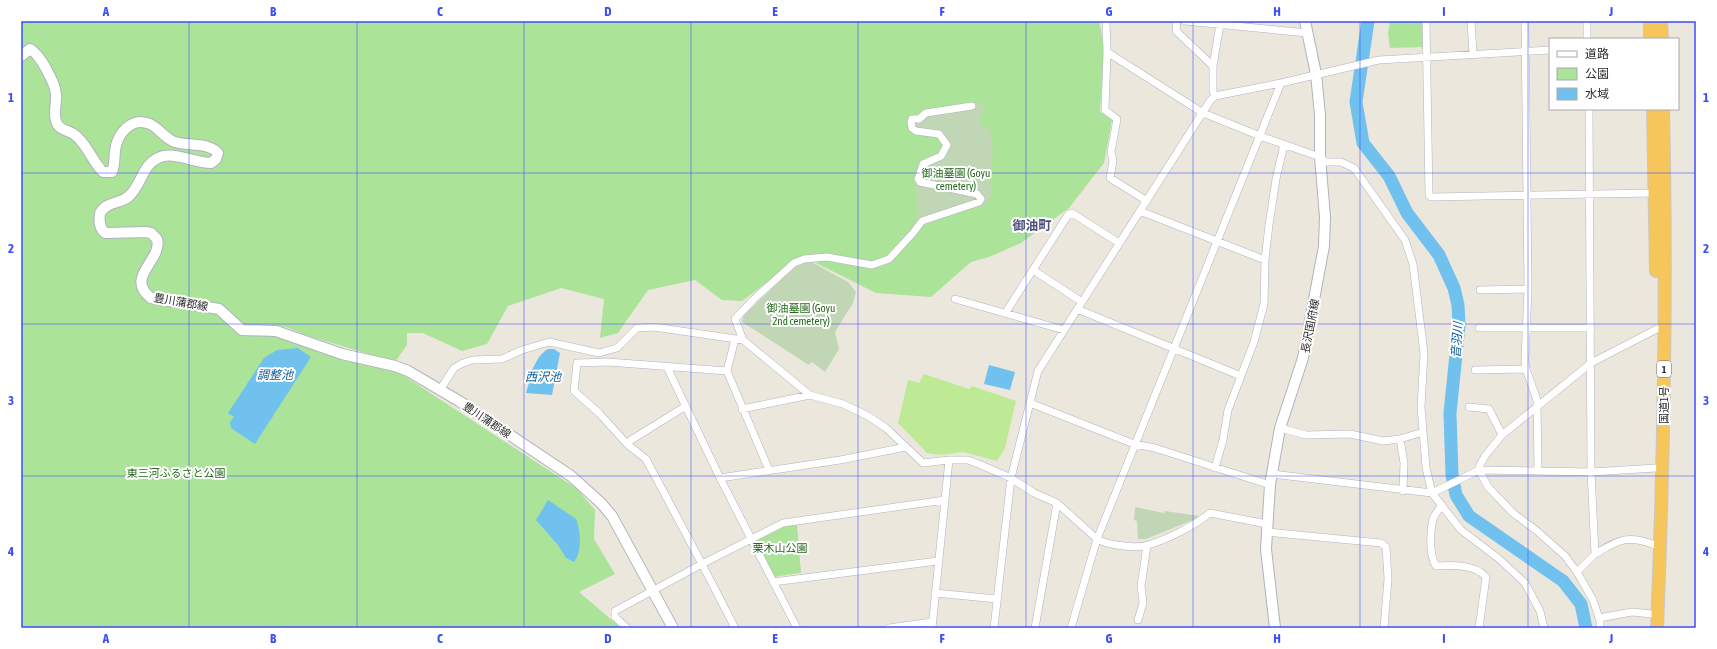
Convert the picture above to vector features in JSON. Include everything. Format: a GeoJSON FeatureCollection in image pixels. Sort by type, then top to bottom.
{"type":"FeatureCollection","features":[{"type":"Feature","properties":{"kind":"highway"},"geometry":{"type":"LineString","coordinates":[[1650,21],[1650,38]]}},
{"type":"Feature","properties":{"kind":"highway"},"geometry":{"type":"LineString","coordinates":[[1661,21],[1662,38]]}},
{"type":"Feature","properties":{"kind":"highway","name":"国道1号"},"geometry":{"type":"LineString","coordinates":[[1653,110],[1656,193],[1657,329],[1655,546],[1652,614],[1655,628]]}},
{"type":"Feature","properties":{"kind":"highway","name":"国道1号"},"geometry":{"type":"LineString","coordinates":[[1655,628],[1664,468],[1665,192],[1663,110]]}},
{"type":"Feature","properties":{"kind":"main road","name":"長沢国府線"},"geometry":{"type":"LineString","coordinates":[[1275,628],[1266,549],[1270,485],[1280,428],[1303,358],[1324,246],[1325,217],[1320,157],[1320,115],[1316,74],[1305,21]]}},
{"type":"Feature","properties":{"kind":"main road","name":"豊川蒲郡線"},"geometry":{"type":"LineString","coordinates":[[21,56],[30,49],[36,54],[49,74],[56,92],[55,114],[58,125],[64,130],[75,135],[104,172],[112,172],[118,141],[127,127],[136,122],[153,126],[176,142],[197,144],[214,150],[218,154],[216,159],[211,163],[173,155],[163,155],[148,166],[127,198],[108,204],[100,213],[101,230],[105,234],[146,232],[151,233],[157,239],[158,248],[143,275],[141,285],[143,291],[151,298],[218,310],[242,330],[276,331],[342,354],[395,366],[418,376],[571,476],[585,487],[612,516],[673,628]]}},
{"type":"Feature","properties":{"kind":"street"},"geometry":{"type":"LineString","coordinates":[[1106,21],[1107,52],[1104,110],[1117,119],[1111,152],[1113,161],[1110,178],[1147,201]]}},
{"type":"Feature","properties":{"kind":"street"},"geometry":{"type":"LineString","coordinates":[[1177,21],[1176,31],[1213,66]]}},
{"type":"Feature","properties":{"kind":"street"},"geometry":{"type":"LineString","coordinates":[[1185,21],[1307,33]]}},
{"type":"Feature","properties":{"kind":"street"},"geometry":{"type":"LineString","coordinates":[[1426,21],[1429,195],[1431,197],[1656,193]]}},
{"type":"Feature","properties":{"kind":"street"},"geometry":{"type":"LineString","coordinates":[[1471,21],[1473,54]]}},
{"type":"Feature","properties":{"kind":"street"},"geometry":{"type":"LineString","coordinates":[[1525,21],[1528,289],[1525,359],[1526,369],[1537,400],[1538,471]]}},
{"type":"Feature","properties":{"kind":"street"},"geometry":{"type":"LineString","coordinates":[[1587,21],[1588,38]]}},
{"type":"Feature","properties":{"kind":"street"},"geometry":{"type":"LineString","coordinates":[[1215,96],[1213,91],[1213,66],[1220,24]]}},
{"type":"Feature","properties":{"kind":"street"},"geometry":{"type":"LineString","coordinates":[[994,628],[1011,478],[1038,372],[1215,96],[1280,83],[1379,60],[1549,50]]}},
{"type":"Feature","properties":{"kind":"street"},"geometry":{"type":"LineString","coordinates":[[1107,52],[1203,113],[1260,136],[1320,157],[1326,162],[1341,162],[1354,168],[1405,240],[1414,264],[1424,353],[1421,407],[1426,468],[1434,492],[1461,530],[1498,558],[1525,583],[1540,611],[1544,628]]}},
{"type":"Feature","properties":{"kind":"street"},"geometry":{"type":"LineString","coordinates":[[1071,628],[1097,539],[1280,83]]}},
{"type":"Feature","properties":{"kind":"street"},"geometry":{"type":"LineString","coordinates":[[972,106],[926,113],[919,119],[912,119],[911,122],[912,128],[916,131],[939,134],[947,145],[941,156],[923,164],[918,179],[920,182],[977,194],[981,199],[979,202],[922,221],[914,233],[889,259],[880,264],[827,257],[815,257],[794,263],[753,300],[735,319],[743,340],[810,394],[843,404],[868,416],[886,428],[924,463],[949,460],[968,460],[1011,478],[1034,493],[1057,503],[1097,539],[1104,543],[1147,546],[1196,524],[1210,513],[1267,528],[1381,543],[1386,547],[1388,579],[1384,628]]}},
{"type":"Feature","properties":{"kind":"street"},"geometry":{"type":"LineString","coordinates":[[1588,110],[1590,194],[1591,472],[1595,554]]}},
{"type":"Feature","properties":{"kind":"street"},"geometry":{"type":"LineString","coordinates":[[1215,468],[1223,440],[1228,410],[1254,342],[1264,304],[1265,260],[1276,179],[1284,145]]}},
{"type":"Feature","properties":{"kind":"street"},"geometry":{"type":"LineString","coordinates":[[1140,211],[1265,260]]}},
{"type":"Feature","properties":{"kind":"street"},"geometry":{"type":"LineString","coordinates":[[1006,312],[1068,215],[1072,213],[1120,244]]}},
{"type":"Feature","properties":{"kind":"street"},"geometry":{"type":"LineString","coordinates":[[1033,270],[1082,302]]}},
{"type":"Feature","properties":{"kind":"street"},"geometry":{"type":"LineString","coordinates":[[1480,290],[1528,289]]}},
{"type":"Feature","properties":{"kind":"street"},"geometry":{"type":"LineString","coordinates":[[954,299],[1006,312],[1064,330]]}},
{"type":"Feature","properties":{"kind":"street"},"geometry":{"type":"LineString","coordinates":[[1077,309],[1241,376]]}},
{"type":"Feature","properties":{"kind":"street"},"geometry":{"type":"LineString","coordinates":[[440,390],[454,368],[463,363],[472,360],[502,359],[522,350],[549,342],[599,353],[617,348],[637,328],[654,327],[743,340]]}},
{"type":"Feature","properties":{"kind":"street"},"geometry":{"type":"LineString","coordinates":[[1479,328],[1591,328]]}},
{"type":"Feature","properties":{"kind":"street"},"geometry":{"type":"LineString","coordinates":[[1477,471],[1485,456],[1502,435],[1591,362],[1657,329]]}},
{"type":"Feature","properties":{"kind":"street"},"geometry":{"type":"LineString","coordinates":[[735,339],[727,371],[769,470]]}},
{"type":"Feature","properties":{"kind":"street"},"geometry":{"type":"LineString","coordinates":[[727,371],[608,362],[577,364],[574,391],[600,413],[627,444],[646,459],[735,628]]}},
{"type":"Feature","properties":{"kind":"street"},"geometry":{"type":"LineString","coordinates":[[668,367],[720,478],[797,628]]}},
{"type":"Feature","properties":{"kind":"street"},"geometry":{"type":"LineString","coordinates":[[1475,370],[1526,369]]}},
{"type":"Feature","properties":{"kind":"street"},"geometry":{"type":"LineString","coordinates":[[742,409],[810,394]]}},
{"type":"Feature","properties":{"kind":"street"},"geometry":{"type":"LineString","coordinates":[[1030,402],[1134,444],[1155,448],[1270,485]]}},
{"type":"Feature","properties":{"kind":"street"},"geometry":{"type":"LineString","coordinates":[[627,444],[686,406]]}},
{"type":"Feature","properties":{"kind":"street"},"geometry":{"type":"LineString","coordinates":[[1469,407],[1489,409],[1502,435]]}},
{"type":"Feature","properties":{"kind":"street"},"geometry":{"type":"LineString","coordinates":[[1280,428],[1306,435],[1350,434],[1383,441],[1400,439],[1423,432]]}},
{"type":"Feature","properties":{"kind":"street"},"geometry":{"type":"LineString","coordinates":[[1400,439],[1404,463],[1403,491]]}},
{"type":"Feature","properties":{"kind":"street"},"geometry":{"type":"LineString","coordinates":[[720,478],[840,460],[906,447]]}},
{"type":"Feature","properties":{"kind":"street"},"geometry":{"type":"LineString","coordinates":[[889,628],[932,625],[934,593],[949,460]]}},
{"type":"Feature","properties":{"kind":"street"},"geometry":{"type":"LineString","coordinates":[[1272,474],[1403,491],[1434,492],[1477,471],[1591,472],[1656,468]]}},
{"type":"Feature","properties":{"kind":"street"},"geometry":{"type":"LineString","coordinates":[[1477,471],[1488,487],[1514,514],[1537,531],[1559,551],[1577,572],[1593,600],[1599,618],[1600,628]]}},
{"type":"Feature","properties":{"kind":"street"},"geometry":{"type":"LineString","coordinates":[[627,628],[615,617],[615,611],[702,564],[783,523],[945,500]]}},
{"type":"Feature","properties":{"kind":"street"},"geometry":{"type":"LineString","coordinates":[[1035,628],[1057,503]]}},
{"type":"Feature","properties":{"kind":"street"},"geometry":{"type":"LineString","coordinates":[[1442,505],[1434,518],[1431,537],[1433,561],[1436,566],[1457,564],[1482,573],[1486,577],[1479,628]]}},
{"type":"Feature","properties":{"kind":"street"},"geometry":{"type":"LineString","coordinates":[[1577,572],[1595,554],[1613,543],[1630,538],[1655,546]]}},
{"type":"Feature","properties":{"kind":"street"},"geometry":{"type":"LineString","coordinates":[[1138,620],[1143,603],[1142,586],[1147,546]]}},
{"type":"Feature","properties":{"kind":"street"},"geometry":{"type":"LineString","coordinates":[[773,582],[938,561]]}},
{"type":"Feature","properties":{"kind":"street"},"geometry":{"type":"LineString","coordinates":[[934,593],[997,599]]}},
{"type":"Feature","properties":{"kind":"street"},"geometry":{"type":"LineString","coordinates":[[1599,618],[1632,612],[1652,614]]}},
{"type":"Feature","properties":{"kind":"green space","name":"東三河ふるさと公園"},"geometry":{"type":"Polygon","coordinates":[[[21,21],[1099,21],[1104,47],[1100,112],[1112,120],[1104,163],[1069,208],[1021,243],[989,257],[971,262],[931,297],[876,293],[802,256],[742,301],[722,300],[695,280],[648,290],[618,333],[600,338],[604,299],[561,288],[508,306],[487,344],[462,351],[423,333],[407,333],[407,345],[395,362],[315,338],[282,326],[268,324],[259,325],[251,336],[264,334],[280,337],[354,362],[388,368],[398,372],[576,488],[595,510],[594,539],[615,574],[579,592],[621,628],[21,628],[21,21]]]}},
{"type":"Feature","properties":{"kind":"green space"},"geometry":{"type":"Polygon","coordinates":[[[1390,21],[1423,21],[1424,47],[1390,48],[1388,33],[1390,21]]]}},
{"type":"Feature","properties":{"kind":"green space","name":"御油墓園 (Goyu cemetery)"},"geometry":{"type":"Polygon","coordinates":[[[977,103],[983,105],[984,110],[979,123],[991,131],[993,162],[987,173],[991,188],[987,204],[918,219],[915,180],[922,161],[938,154],[944,144],[939,137],[916,133],[909,122],[928,110],[977,103]]]}},
{"type":"Feature","properties":{"kind":"green space","name":"御油墓園 (Goyu 2nd cemetery)"},"geometry":{"type":"Polygon","coordinates":[[[810,261],[848,282],[856,292],[853,303],[835,332],[839,349],[825,372],[812,362],[809,365],[742,322],[744,315],[798,264],[810,261]]]}},
{"type":"Feature","properties":{"kind":"green space"},"geometry":{"type":"Polygon","coordinates":[[[924,374],[969,389],[972,386],[1016,401],[1005,448],[997,461],[963,452],[941,455],[927,453],[898,423],[908,380],[919,383],[924,374]]]}},
{"type":"Feature","properties":{"kind":"green space"},"geometry":{"type":"Polygon","coordinates":[[[1135,507],[1164,513],[1165,511],[1199,516],[1193,520],[1146,539],[1138,539],[1137,521],[1134,520],[1135,507]]]}},
{"type":"Feature","properties":{"kind":"green space","name":"栗木山公園"},"geometry":{"type":"Polygon","coordinates":[[[797,524],[801,573],[773,577],[755,541],[783,525],[797,524]]]}},
{"type":"Feature","properties":{"kind":"water","name":"調整池"},"geometry":{"type":"Polygon","coordinates":[[[298,348],[311,357],[255,444],[231,428],[230,422],[234,417],[228,413],[264,358],[277,350],[298,348]]]}},
{"type":"Feature","properties":{"kind":"water","name":"西沢池"},"geometry":{"type":"Polygon","coordinates":[[[548,349],[554,349],[560,353],[552,395],[526,393],[530,379],[529,375],[539,357],[548,349]]]}},
{"type":"Feature","properties":{"kind":"water"},"geometry":{"type":"Polygon","coordinates":[[[989,365],[1015,372],[1010,390],[984,384],[989,365]]]}},
{"type":"Feature","properties":{"kind":"water"},"geometry":{"type":"Polygon","coordinates":[[[548,500],[576,519],[580,541],[577,558],[574,562],[566,558],[558,545],[536,520],[548,500]]]}},
{"type":"Feature","properties":{"kind":"waterway","name":"音羽川"},"geometry":{"type":"LineString","coordinates":[[1368,21],[1356,102],[1363,143],[1389,176],[1407,213],[1439,255],[1454,288],[1458,305],[1459,325],[1450,413],[1452,475],[1456,495],[1469,516],[1563,581],[1581,604],[1586,628]]}},
{"type":"Feature","properties":{"kind":"district","name":"御油町"},"geometry":{"type":"Point","coordinates":[1032,225]}}]}
